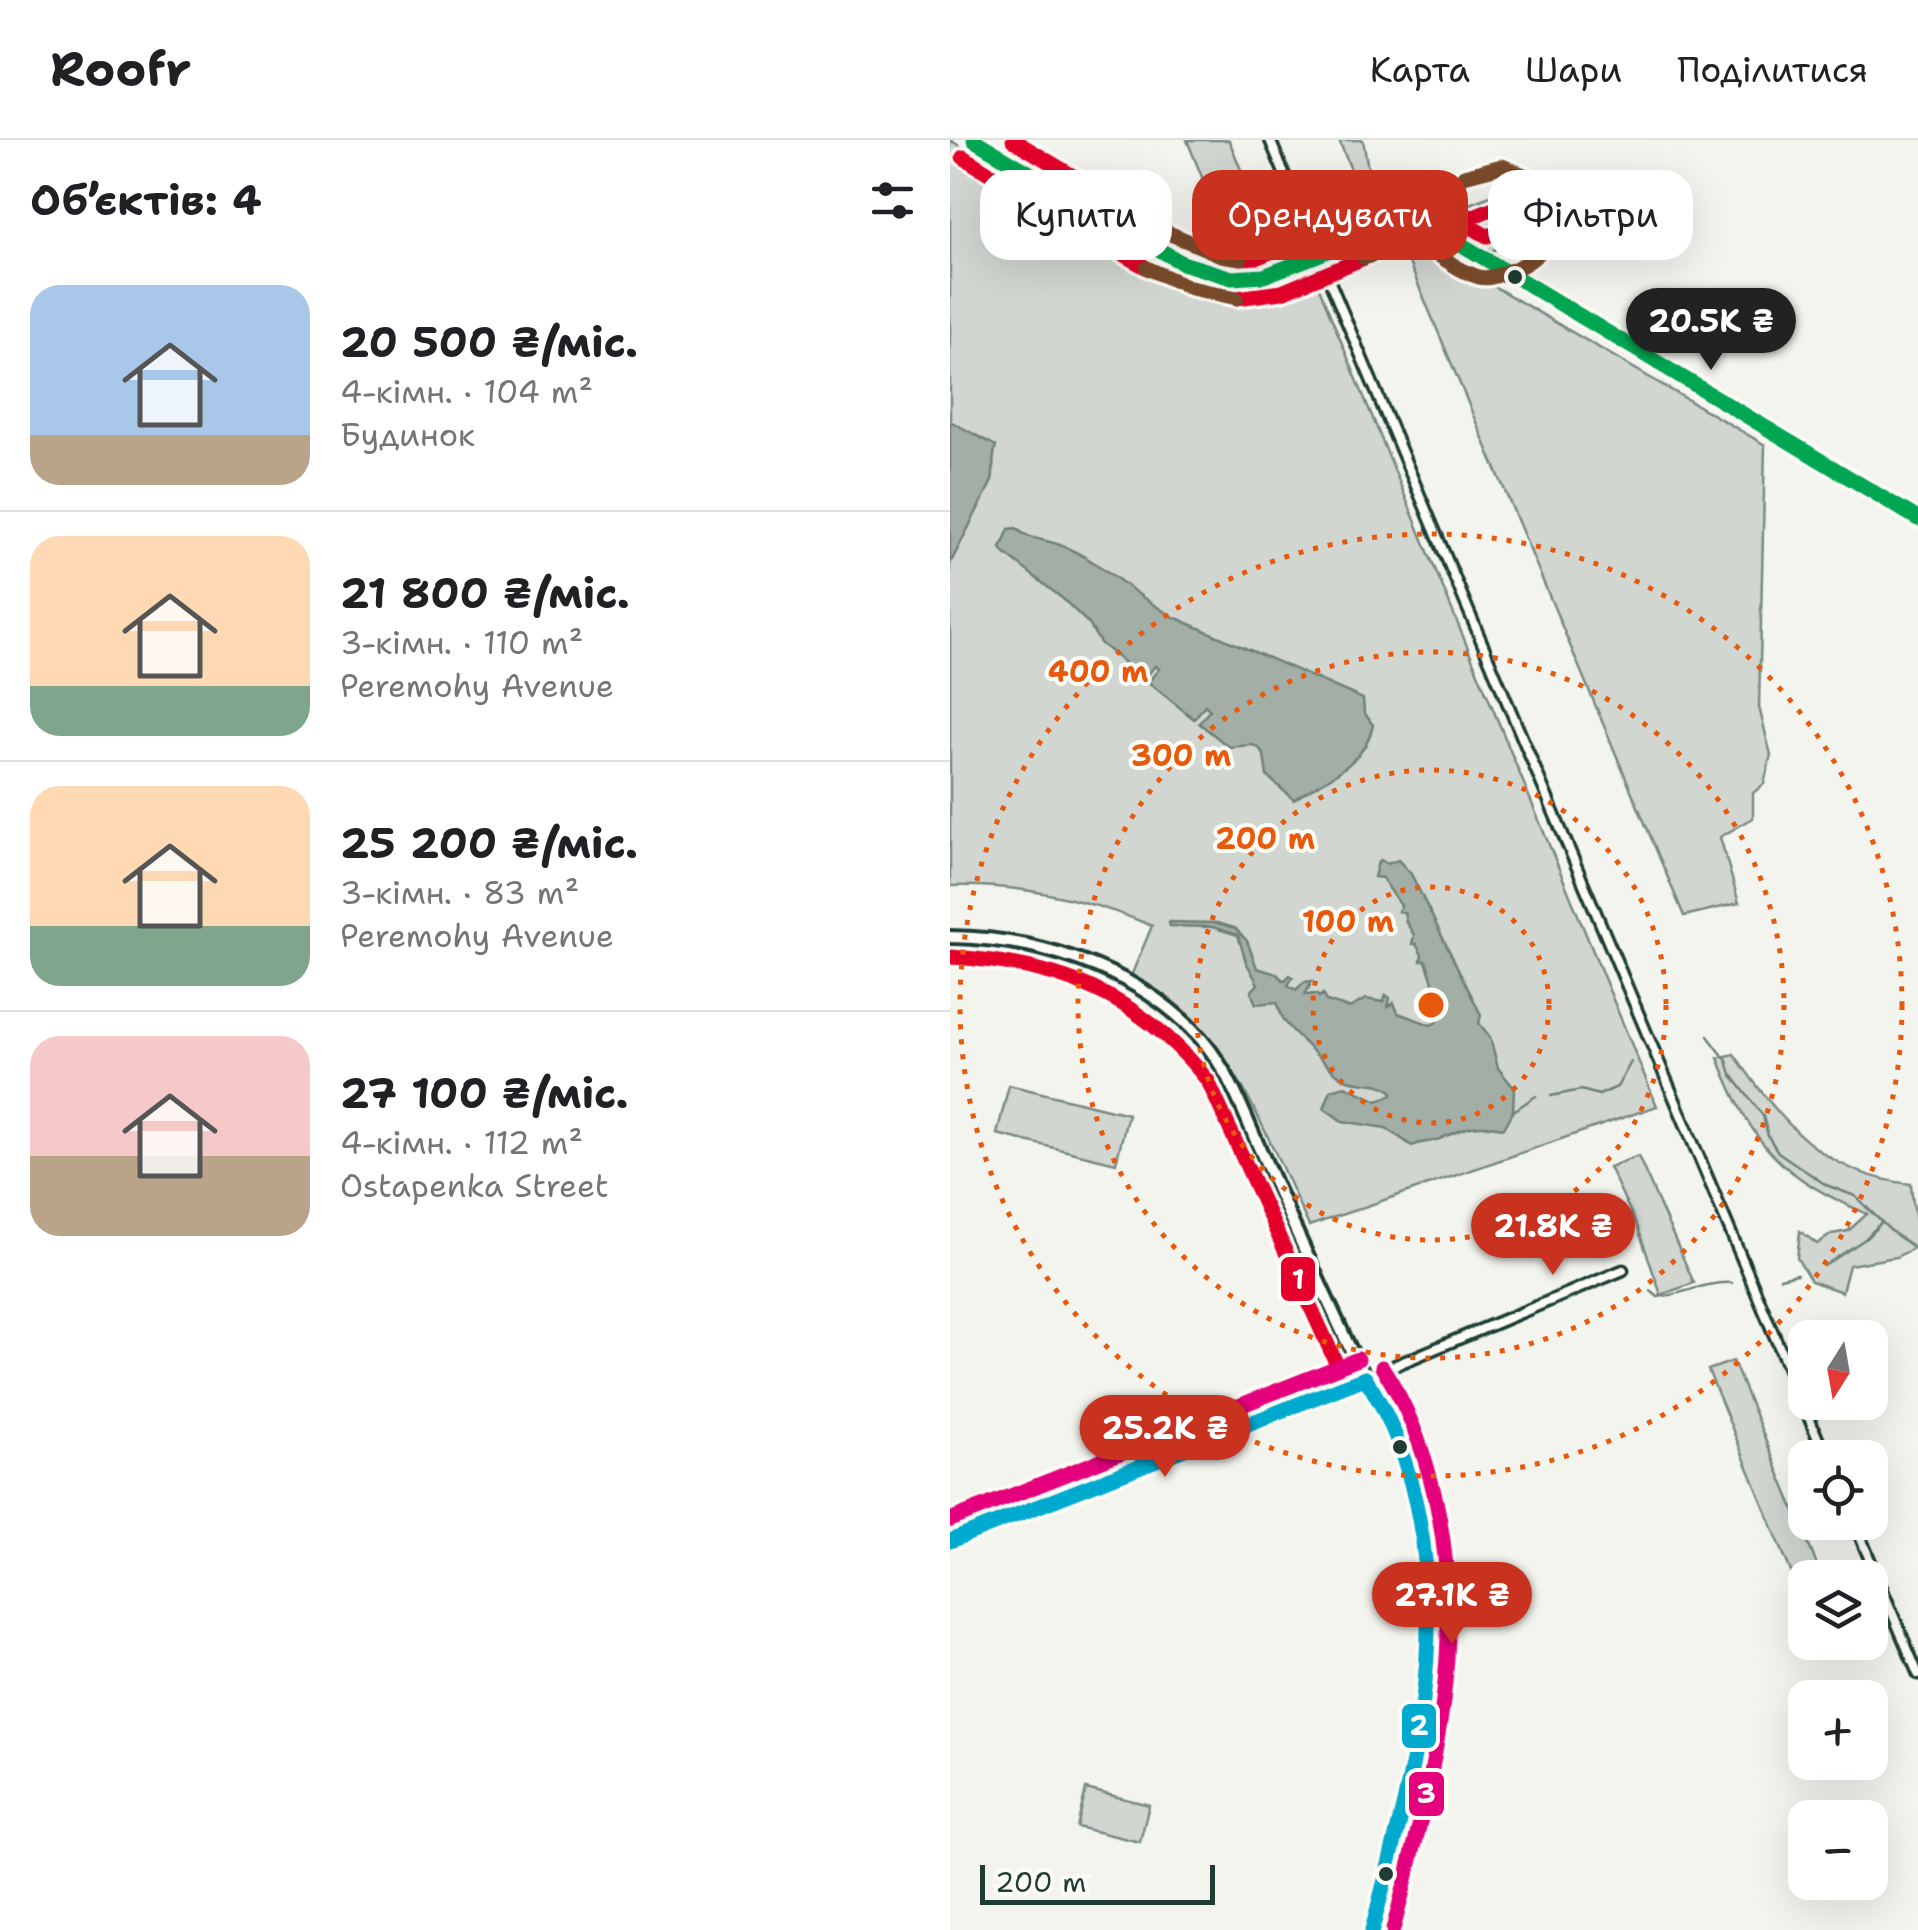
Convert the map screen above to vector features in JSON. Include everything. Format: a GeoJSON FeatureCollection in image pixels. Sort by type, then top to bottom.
{"type":"FeatureCollection","features":[{"type":"Feature","properties":{"kind":"street"},"geometry":{"type":"LineString","coordinates":[[977,140],[1135,237],[1192,267],[1232,278],[1261,276],[1304,260]]}},
{"type":"Feature","properties":{"kind":"street"},"geometry":{"type":"LineString","coordinates":[[1270,140],[1283,170]]}},
{"type":"Feature","properties":{"kind":"street"},"geometry":{"type":"LineString","coordinates":[[1468,248],[1918,518]]}},
{"type":"Feature","properties":{"kind":"street"},"geometry":{"type":"LineString","coordinates":[[1320,260],[1818,1440]]}},
{"type":"Feature","properties":{"kind":"street"},"geometry":{"type":"LineString","coordinates":[[950,937],[1028,945],[1089,964],[1148,993],[1193,1029],[1224,1072],[1365,1378],[1389,1420],[1416,1500],[1430,1576],[1432,1622],[1423,1723],[1372,1930]]}},
{"type":"Feature","properties":{"kind":"street"},"geometry":{"type":"LineString","coordinates":[[950,1541],[1365,1378],[1622,1270]]}},
{"type":"Feature","properties":{"kind":"street"},"geometry":{"type":"LineString","coordinates":[[1862,1540],[1918,1674]]}},
{"type":"Feature","properties":{"kind":"shaded area"},"geometry":{"type":"Polygon","coordinates":[[[950,140],[1000,170],[980,170],[980,260],[1149,260],[1192,283],[1226,292],[1258,290],[1310,266],[1657,1106],[1309,1226],[1255,1111],[1223,1056],[1183,1010],[1131,976],[1152,926],[1053,895],[950,886],[950,140]]]}},
{"type":"Feature","properties":{"kind":"shaded area"},"geometry":{"type":"Polygon","coordinates":[[[1187,140],[1229,140],[1241,170],[1199,170],[1187,140]]]}},
{"type":"Feature","properties":{"kind":"shaded area"},"geometry":{"type":"Polygon","coordinates":[[[1339,140],[1363,140],[1368,170],[1351,170],[1339,140]]]}},
{"type":"Feature","properties":{"kind":"shaded area"},"geometry":{"type":"Polygon","coordinates":[[[1488,197],[1488,252],[1483,254],[1468,245],[1468,204],[1488,197]]]}},
{"type":"Feature","properties":{"kind":"shaded area"},"geometry":{"type":"Polygon","coordinates":[[[1236,260],[1264,260],[1250,267],[1238,266],[1236,260]]]}},
{"type":"Feature","properties":{"kind":"shaded area"},"geometry":{"type":"Polygon","coordinates":[[[1408,260],[1449,260],[1765,445],[1759,707],[1771,755],[1764,784],[1753,793],[1753,818],[1720,837],[1739,903],[1684,916],[1408,260]]]}},
{"type":"Feature","properties":{"kind":"shaded area"},"geometry":{"type":"Polygon","coordinates":[[[950,421],[996,446],[992,481],[950,564],[950,421]]]}},
{"type":"Feature","properties":{"kind":"shaded area"},"geometry":{"type":"Polygon","coordinates":[[[1016,528],[1075,552],[1174,617],[1363,699],[1364,712],[1373,725],[1362,751],[1342,770],[1294,800],[1267,776],[1259,748],[1229,747],[1199,723],[1210,710],[1205,705],[1194,719],[1148,682],[1159,669],[1155,666],[1144,679],[1100,643],[1089,624],[1063,599],[1004,553],[1001,548],[1009,529],[1016,528]]]}},
{"type":"Feature","properties":{"kind":"shaded area"},"geometry":{"type":"Polygon","coordinates":[[[1381,860],[1387,864],[1398,860],[1411,874],[1481,1015],[1479,1023],[1490,1037],[1498,1068],[1514,1088],[1513,1112],[1504,1128],[1472,1127],[1412,1146],[1386,1128],[1342,1121],[1324,1108],[1331,1090],[1345,1086],[1378,1101],[1392,1095],[1392,1091],[1340,1076],[1287,1024],[1277,1002],[1256,1004],[1251,992],[1258,984],[1238,935],[1212,927],[1170,926],[1169,922],[1217,923],[1235,928],[1247,941],[1257,968],[1277,974],[1284,981],[1290,975],[1293,977],[1288,985],[1296,990],[1304,982],[1312,981],[1305,995],[1323,994],[1326,1001],[1349,1008],[1366,999],[1383,1002],[1386,995],[1390,998],[1388,1007],[1394,1003],[1398,1013],[1431,1025],[1443,1011],[1432,997],[1434,985],[1426,961],[1421,961],[1422,955],[1412,944],[1414,935],[1404,912],[1398,911],[1401,906],[1382,878],[1374,877],[1381,860]]]}},
{"type":"Feature","properties":{"kind":"shaded area"},"geometry":{"type":"Polygon","coordinates":[[[1734,1054],[1788,1123],[1828,1157],[1852,1169],[1911,1184],[1918,1246],[1896,1257],[1849,1265],[1842,1292],[1811,1281],[1797,1258],[1800,1231],[1817,1244],[1832,1234],[1848,1231],[1867,1214],[1812,1186],[1773,1155],[1758,1137],[1718,1058],[1734,1054]]]}},
{"type":"Feature","properties":{"kind":"shaded area"},"geometry":{"type":"Polygon","coordinates":[[[1009,1085],[1128,1114],[1116,1163],[997,1134],[1009,1085]]]}},
{"type":"Feature","properties":{"kind":"shaded area"},"geometry":{"type":"Polygon","coordinates":[[[1638,1156],[1694,1283],[1661,1295],[1638,1228],[1609,1167],[1638,1156]]]}},
{"type":"Feature","properties":{"kind":"shaded area"},"geometry":{"type":"Polygon","coordinates":[[[1733,1361],[1788,1494],[1788,1540],[1807,1540],[1815,1560],[1788,1560],[1788,1565],[1708,1370],[1733,1361]]]}},
{"type":"Feature","properties":{"kind":"shaded area"},"geometry":{"type":"Polygon","coordinates":[[[1086,1789],[1149,1805],[1140,1842],[1077,1827],[1086,1789]]]}},
{"type":"Feature","properties":{"kind":"waterway"},"geometry":{"type":"LineString","coordinates":[[1708,1036],[1763,1116],[1768,1136],[1778,1152],[1826,1185],[1855,1196],[1892,1232],[1918,1250]]}},
{"type":"Feature","properties":{"kind":"waterway"},"geometry":{"type":"LineString","coordinates":[[1551,1096],[1581,1090],[1599,1095],[1617,1087],[1631,1062]]}},
{"type":"Feature","properties":{"kind":"waterway"},"geometry":{"type":"LineString","coordinates":[[1512,1112],[1536,1096]]}},
{"type":"Feature","properties":{"kind":"waterway"},"geometry":{"type":"LineString","coordinates":[[1824,1266],[1865,1239],[1882,1222]]}},
{"type":"Feature","properties":{"kind":"waterway"},"geometry":{"type":"LineString","coordinates":[[1780,1278],[1797,1274]]}},
{"type":"Feature","properties":{"kind":"waterway"},"geometry":{"type":"LineString","coordinates":[[1651,1291],[1658,1297],[1732,1283]]}},
{"type":"Feature","properties":{"kind":"transit line"},"geometry":{"type":"LineString","coordinates":[[974,140],[1182,263],[1232,278],[1264,276],[1405,221],[1424,222],[1918,519]]}},
{"type":"Feature","properties":{"kind":"transit line","name":"1"},"geometry":{"type":"LineString","coordinates":[[1013,140],[1063,170]]}},
{"type":"Feature","properties":{"kind":"transit line","name":"1"},"geometry":{"type":"LineString","coordinates":[[963,157],[1147,268]]}},
{"type":"Feature","properties":{"kind":"transit line"},"geometry":{"type":"LineString","coordinates":[[1446,260],[1463,271],[1487,278],[1525,264],[1544,245],[1548,221],[1531,178],[1502,166],[1468,175]]}},
{"type":"Feature","properties":{"kind":"transit line","name":"1"},"geometry":{"type":"LineString","coordinates":[[1499,206],[1507,230],[1487,236],[1461,221],[1499,206]]}},
{"type":"Feature","properties":{"kind":"transit line"},"geometry":{"type":"LineString","coordinates":[[1172,235],[1192,243]]}},
{"type":"Feature","properties":{"kind":"transit line","name":"1"},"geometry":{"type":"LineString","coordinates":[[1237,298],[1282,292],[1359,260]]}},
{"type":"Feature","properties":{"kind":"transit line"},"geometry":{"type":"LineString","coordinates":[[1147,268],[1191,288],[1237,298]]}},
{"type":"Feature","properties":{"kind":"transit line","name":"1"},"geometry":{"type":"LineString","coordinates":[[950,957],[1026,967],[1094,989],[1154,1026],[1182,1051],[1208,1081],[1338,1367],[950,1520]]}},
{"type":"Feature","properties":{"kind":"transit line","name":"3"},"geometry":{"type":"LineString","coordinates":[[950,1520],[1358,1359]]}},
{"type":"Feature","properties":{"kind":"transit line","name":"3"},"geometry":{"type":"LineString","coordinates":[[1382,1367],[1408,1414],[1432,1483],[1445,1557],[1448,1611],[1447,1664],[1432,1770],[1393,1930]]}},
{"type":"Feature","properties":{"kind":"transit line","name":"2"},"geometry":{"type":"LineString","coordinates":[[1365,1378],[1390,1423],[1412,1487],[1425,1559],[1428,1614],[1426,1667],[1411,1771],[1372,1930]]}},
{"type":"Feature","properties":{"kind":"transit line","name":"2"},"geometry":{"type":"LineString","coordinates":[[950,1541],[1365,1378]]}}]}
